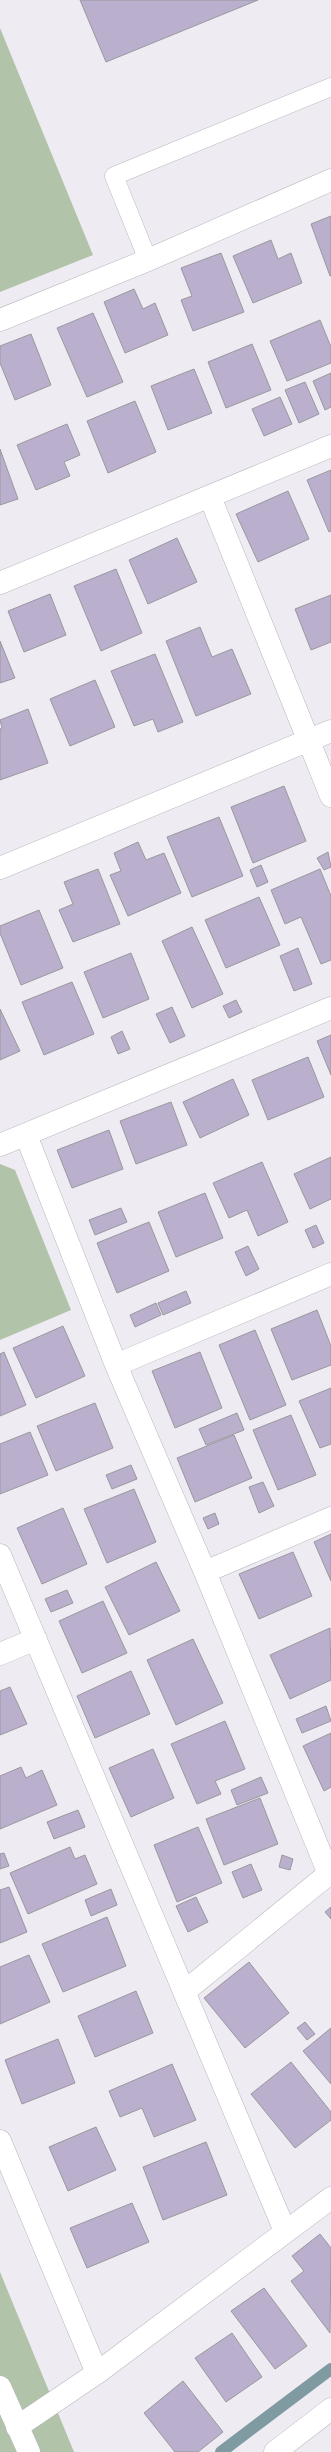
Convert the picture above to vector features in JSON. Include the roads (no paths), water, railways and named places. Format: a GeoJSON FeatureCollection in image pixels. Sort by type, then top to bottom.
{"type":"FeatureCollection","features":[{"type":"Feature","properties":{"kind":"street"},"geometry":{"type":"LineString","coordinates":[[0,320],[148,260],[331,180]]}},
{"type":"Feature","properties":{"kind":"street"},"geometry":{"type":"LineString","coordinates":[[0,583],[331,446]]}},
{"type":"Feature","properties":{"kind":"street"},"geometry":{"type":"LineString","coordinates":[[210,497],[331,796]]}},
{"type":"Feature","properties":{"kind":"street"},"geometry":{"type":"LineString","coordinates":[[0,868],[331,731]]}},
{"type":"Feature","properties":{"kind":"street"},"geometry":{"type":"LineString","coordinates":[[0,1145],[331,1008]]}},
{"type":"Feature","properties":{"kind":"street"},"geometry":{"type":"LineString","coordinates":[[26,1135],[116,1365],[205,1572],[330,1873],[184,1992]]}},
{"type":"Feature","properties":{"kind":"street"},"geometry":{"type":"LineString","coordinates":[[116,1365],[331,1274]]}},
{"type":"Feature","properties":{"kind":"street"},"geometry":{"type":"LineString","coordinates":[[205,1572],[331,1518]]}},
{"type":"Feature","properties":{"kind":"street"},"geometry":{"type":"LineString","coordinates":[[0,1555],[285,2231]]}},
{"type":"Feature","properties":{"kind":"street"},"geometry":{"type":"LineString","coordinates":[[0,1654],[36,1639]]}},
{"type":"Feature","properties":{"kind":"street"},"geometry":{"type":"LineString","coordinates":[[0,2142],[98,2373]]}},
{"type":"Feature","properties":{"kind":"street"},"geometry":{"type":"LineString","coordinates":[[17,2427],[98,2373],[285,2231],[331,2198]]}},
{"type":"Feature","properties":{"kind":"street"},"geometry":{"type":"LineString","coordinates":[[0,2387],[29,2452]]}},
{"type":"Feature","properties":{"kind":"street"},"geometry":{"type":"LineString","coordinates":[[275,2452],[331,2409]]}},
{"type":"Feature","properties":{"kind":"lane"},"geometry":{"type":"LineString","coordinates":[[148,260],[114,176],[331,88]]}},
{"type":"Feature","properties":{"kind":"waterway"},"geometry":{"type":"LineString","coordinates":[[221,2452],[331,2369]]}}]}
